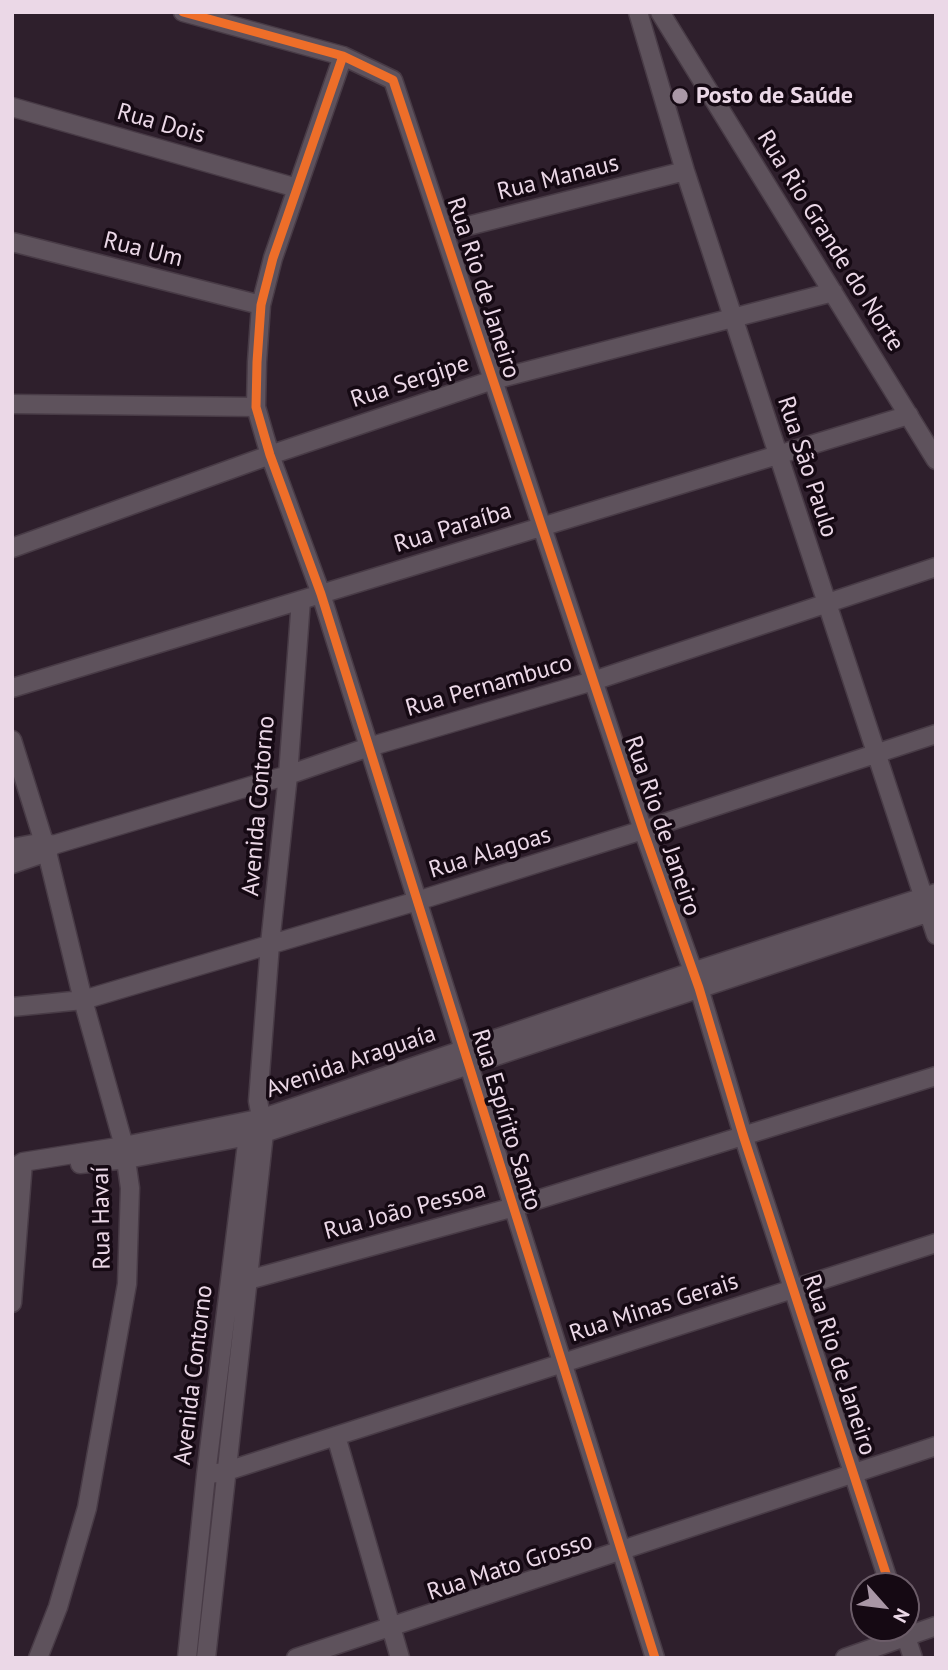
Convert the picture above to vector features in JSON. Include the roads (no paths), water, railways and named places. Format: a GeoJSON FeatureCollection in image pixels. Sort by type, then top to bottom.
{"type":"FeatureCollection","features":[{"type":"Feature","properties":{"kind":"street"},"geometry":{"type":"LineString","coordinates":[[183,12],[343,56]]}},
{"type":"Feature","properties":{"kind":"street","name":"Rua São Paulo"},"geometry":{"type":"LineString","coordinates":[[638,12],[685,171],[875,752],[931,903],[936,935]]}},
{"type":"Feature","properties":{"kind":"street","name":"Rua Rio Grande do Norte"},"geometry":{"type":"LineString","coordinates":[[660,12],[936,460]]}},
{"type":"Feature","properties":{"kind":"street","name":"Rua Rio de Janeiro"},"geometry":{"type":"LineString","coordinates":[[343,56],[393,80],[643,831],[696,980],[743,1135],[886,1572]]}},
{"type":"Feature","properties":{"kind":"street","name":"Rua Espírito Santo"},"geometry":{"type":"LineString","coordinates":[[343,56],[273,258],[261,305],[256,407],[270,455],[321,594],[655,1658]]}},
{"type":"Feature","properties":{"kind":"street","name":"Rua Dois"},"geometry":{"type":"LineString","coordinates":[[12,107],[297,188]]}},
{"type":"Feature","properties":{"kind":"street","name":"Rua Manaus"},"geometry":{"type":"LineString","coordinates":[[444,232],[685,171]]}},
{"type":"Feature","properties":{"kind":"street","name":"Rua Um"},"geometry":{"type":"LineString","coordinates":[[12,242],[261,305]]}},
{"type":"Feature","properties":{"kind":"street","name":"Rua Sergipe"},"geometry":{"type":"LineString","coordinates":[[12,548],[270,455],[493,380],[833,292]]}},
{"type":"Feature","properties":{"kind":"street"},"geometry":{"type":"LineString","coordinates":[[12,404],[256,407]]}},
{"type":"Feature","properties":{"kind":"street","name":"Rua Paraíba"},"geometry":{"type":"LineString","coordinates":[[12,688],[909,415]]}},
{"type":"Feature","properties":{"kind":"street","name":"Rua Pernambuco"},"geometry":{"type":"LineString","coordinates":[[12,864],[48,846],[593,681],[936,567]]}},
{"type":"Feature","properties":{"kind":"street","name":"Avenida Contorno"},"geometry":{"type":"LineString","coordinates":[[206,1658],[227,1471],[239,1281],[256,1122],[270,944],[289,775],[301,600]]}},
{"type":"Feature","properties":{"kind":"street","name":"Rua Alagoas"},"geometry":{"type":"LineString","coordinates":[[12,1007],[83,1000],[643,831],[936,734]]}},
{"type":"Feature","properties":{"kind":"street","name":"Rua Havaí"},"geometry":{"type":"LineString","coordinates":[[12,740],[48,846],[83,1000],[126,1152],[130,1188],[125,1298],[87,1508],[58,1606],[38,1658]]}},
{"type":"Feature","properties":{"kind":"street","name":"Rua Pernambuco"},"geometry":{"type":"LineString","coordinates":[[12,848],[48,846]]}},
{"type":"Feature","properties":{"kind":"street","name":"Avenida Araguaía"},"geometry":{"type":"LineString","coordinates":[[18,1167],[126,1152],[256,1122],[467,1058],[931,903]]}},
{"type":"Feature","properties":{"kind":"street","name":"Rua João Pessoa"},"geometry":{"type":"LineString","coordinates":[[239,1281],[514,1207],[936,1076]]}},
{"type":"Feature","properties":{"kind":"street"},"geometry":{"type":"LineString","coordinates":[[12,1303],[18,1167]]}},
{"type":"Feature","properties":{"kind":"street","name":"Rua Minas Gerais"},"geometry":{"type":"LineString","coordinates":[[206,1475],[227,1471],[936,1243]]}},
{"type":"Feature","properties":{"kind":"street","name":"Avenida Contorno"},"geometry":{"type":"LineString","coordinates":[[187,1658],[206,1475],[239,1281]]}},
{"type":"Feature","properties":{"kind":"street"},"geometry":{"type":"LineString","coordinates":[[336,1436],[400,1658]]}},
{"type":"Feature","properties":{"kind":"street","name":"Rua Mato Grosso"},"geometry":{"type":"LineString","coordinates":[[296,1658],[936,1446]]}},
{"type":"Feature","properties":{"kind":"street"},"geometry":{"type":"LineString","coordinates":[[845,1658],[881,1642]]}},
{"type":"Feature","properties":{"kind":"place","name":"Posto de Saúde"},"geometry":{"type":"Point","coordinates":[680,96]}}]}
